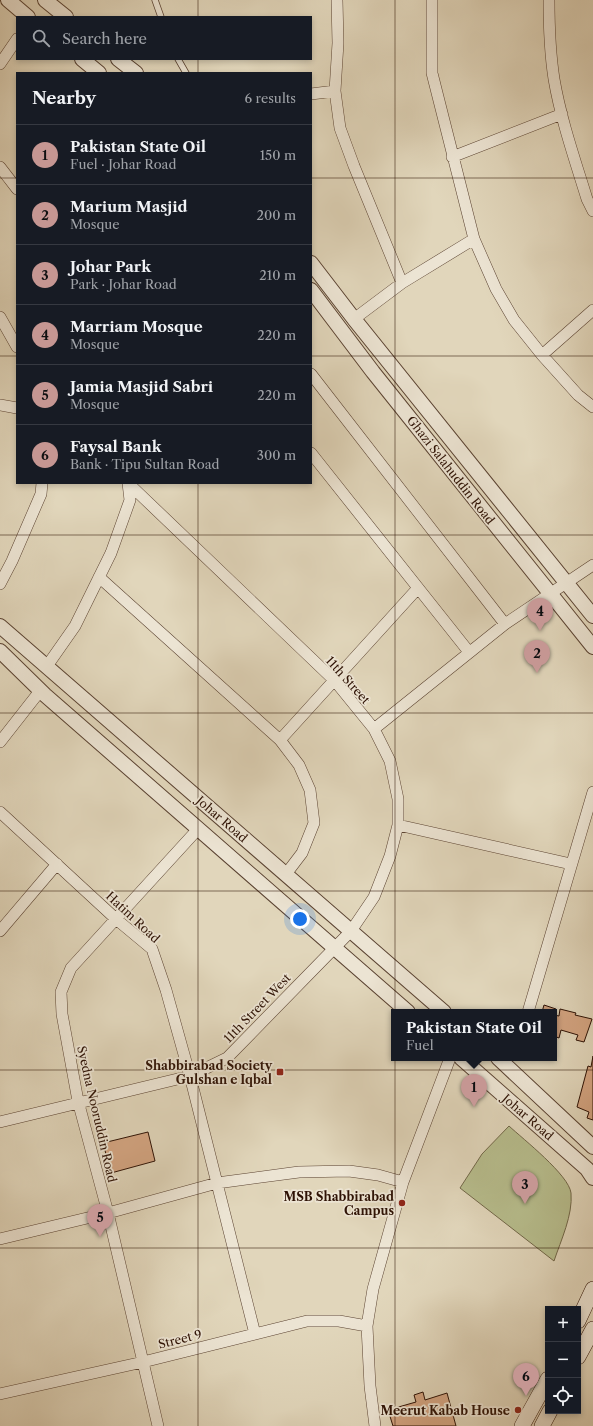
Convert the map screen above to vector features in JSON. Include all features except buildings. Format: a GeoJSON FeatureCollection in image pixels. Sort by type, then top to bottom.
{"type":"FeatureCollection","features":[{"type":"Feature","properties":{"kind":"main road"},"geometry":{"type":"LineString","coordinates":[[581,1314],[593,1289]]}},
{"type":"Feature","properties":{"kind":"main road"},"geometry":{"type":"LineString","coordinates":[[581,1352],[593,1329]]}},
{"type":"Feature","properties":{"kind":"main road"},"geometry":{"type":"LineString","coordinates":[[522,1426],[545,1384]]}},
{"type":"Feature","properties":{"kind":"main road"},"geometry":{"type":"LineString","coordinates":[[542,1426],[548,1414]]}},
{"type":"Feature","properties":{"kind":"street"},"geometry":{"type":"LineString","coordinates":[[8,0],[27,16]]}},
{"type":"Feature","properties":{"kind":"street"},"geometry":{"type":"LineString","coordinates":[[45,0],[65,16]]}},
{"type":"Feature","properties":{"kind":"street"},"geometry":{"type":"LineString","coordinates":[[337,0],[338,43],[335,91],[340,128],[402,283]]}},
{"type":"Feature","properties":{"kind":"street"},"geometry":{"type":"LineString","coordinates":[[432,0],[432,73],[452,158],[474,239],[503,302],[514,320],[542,355],[578,395],[593,407]]}},
{"type":"Feature","properties":{"kind":"street"},"geometry":{"type":"LineString","coordinates":[[549,0],[554,79],[562,114],[587,199],[593,211]]}},
{"type":"Feature","properties":{"kind":"street"},"geometry":{"type":"LineString","coordinates":[[0,64],[16,40]]}},
{"type":"Feature","properties":{"kind":"street"},"geometry":{"type":"LineString","coordinates":[[83,60],[98,72]]}},
{"type":"Feature","properties":{"kind":"street"},"geometry":{"type":"LineString","coordinates":[[119,60],[135,72]]}},
{"type":"Feature","properties":{"kind":"street"},"geometry":{"type":"LineString","coordinates":[[312,94],[335,91]]}},
{"type":"Feature","properties":{"kind":"street"},"geometry":{"type":"LineString","coordinates":[[452,158],[562,114]]}},
{"type":"Feature","properties":{"kind":"street"},"geometry":{"type":"LineString","coordinates":[[0,167],[16,188]]}},
{"type":"Feature","properties":{"kind":"street"},"geometry":{"type":"LineString","coordinates":[[354,319],[402,283],[474,239]]}},
{"type":"Feature","properties":{"kind":"street","name":"Ghazi Salahuddin Road"},"geometry":{"type":"LineString","coordinates":[[312,264],[354,319],[593,616]]}},
{"type":"Feature","properties":{"kind":"street","name":"Ghazi Salahuddin Road"},"geometry":{"type":"LineString","coordinates":[[312,291],[373,372],[593,647]]}},
{"type":"Feature","properties":{"kind":"street"},"geometry":{"type":"LineString","coordinates":[[542,355],[593,310]]}},
{"type":"Feature","properties":{"kind":"street"},"geometry":{"type":"LineString","coordinates":[[0,317],[16,345]]}},
{"type":"Feature","properties":{"kind":"street"},"geometry":{"type":"LineString","coordinates":[[312,375],[505,624]]}},
{"type":"Feature","properties":{"kind":"street"},"geometry":{"type":"LineString","coordinates":[[0,405],[16,408]]}},
{"type":"Feature","properties":{"kind":"street"},"geometry":{"type":"LineString","coordinates":[[312,454],[469,652]]}},
{"type":"Feature","properties":{"kind":"street"},"geometry":{"type":"LineString","coordinates":[[0,584],[12,561],[38,501],[42,484]]}},
{"type":"Feature","properties":{"kind":"street"},"geometry":{"type":"LineString","coordinates":[[47,666],[75,626],[111,553],[130,500],[128,484]]}},
{"type":"Feature","properties":{"kind":"street","name":"11th Street"},"geometry":{"type":"LineString","coordinates":[[129,484],[335,681],[374,729],[390,761],[398,799],[398,825],[390,856],[374,897],[351,931],[334,947]]}},
{"type":"Feature","properties":{"kind":"street"},"geometry":{"type":"LineString","coordinates":[[374,729],[505,624],[567,584],[593,565]]}},
{"type":"Feature","properties":{"kind":"street"},"geometry":{"type":"LineString","coordinates":[[99,577],[280,740],[299,765],[310,790],[314,823],[302,853],[286,874]]}},
{"type":"Feature","properties":{"kind":"street"},"geometry":{"type":"LineString","coordinates":[[280,740],[418,588]]}},
{"type":"Feature","properties":{"kind":"street","name":"Johar Road"},"geometry":{"type":"LineString","coordinates":[[0,626],[441,1009]]}},
{"type":"Feature","properties":{"kind":"street","name":"Johar Road"},"geometry":{"type":"LineString","coordinates":[[0,651],[42,693],[405,1009]]}},
{"type":"Feature","properties":{"kind":"street"},"geometry":{"type":"LineString","coordinates":[[0,742],[42,693],[59,677]]}},
{"type":"Feature","properties":{"kind":"street"},"geometry":{"type":"LineString","coordinates":[[529,1009],[593,792]]}},
{"type":"Feature","properties":{"kind":"street","name":"Hatim Road"},"geometry":{"type":"LineString","coordinates":[[0,812],[116,919],[152,949],[190,1076],[255,1334]]}},
{"type":"Feature","properties":{"kind":"street"},"geometry":{"type":"LineString","coordinates":[[209,839],[223,821]]}},
{"type":"Feature","properties":{"kind":"street"},"geometry":{"type":"LineString","coordinates":[[398,825],[571,864]]}},
{"type":"Feature","properties":{"kind":"street","name":"Syedna Nooruddin Road"},"geometry":{"type":"LineString","coordinates":[[158,1426],[108,1213],[78,1101],[62,1014],[61,992],[71,968],[198,829]]}},
{"type":"Feature","properties":{"kind":"street"},"geometry":{"type":"LineString","coordinates":[[0,931],[56,864]]}},
{"type":"Feature","properties":{"kind":"street","name":"11th Street West"},"geometry":{"type":"LineString","coordinates":[[0,1122],[78,1101],[190,1076],[227,1058],[334,947]]}},
{"type":"Feature","properties":{"kind":"street"},"geometry":{"type":"LineString","coordinates":[[375,1426],[370,1386],[367,1326],[373,1289],[403,1182],[449,1061]]}},
{"type":"Feature","properties":{"kind":"street","name":"Johar Road"},"geometry":{"type":"LineString","coordinates":[[464,1061],[587,1169],[593,1178]]}},
{"type":"Feature","properties":{"kind":"street","name":"Johar Road"},"geometry":{"type":"LineString","coordinates":[[506,1061],[593,1147]]}},
{"type":"Feature","properties":{"kind":"street"},"geometry":{"type":"LineString","coordinates":[[0,1239],[108,1213],[217,1183],[299,1172],[349,1171],[378,1175],[403,1182]]}},
{"type":"Feature","properties":{"kind":"street","name":"Street 9"},"geometry":{"type":"LineString","coordinates":[[0,1394],[143,1362],[307,1321],[339,1321],[367,1326]]}},
{"type":"Feature","properties":{"kind":"lane"},"geometry":{"type":"LineString","coordinates":[[155,0],[161,16]]}},
{"type":"Feature","properties":{"kind":"lane"},"geometry":{"type":"LineString","coordinates":[[179,60],[185,72]]}},
{"type":"Feature","properties":{"kind":"green space"},"geometry":{"type":"Polygon","coordinates":[[[509,1126],[554,1167],[568,1185],[571,1193],[568,1219],[554,1261],[460,1188],[482,1154],[509,1126]]]}},
{"type":"Feature","properties":{"kind":"place","name":"Marriam Mosque"},"geometry":{"type":"Point","coordinates":[540,631]}},
{"type":"Feature","properties":{"kind":"place","name":"Marium Masjid"},"geometry":{"type":"Point","coordinates":[537,673]}},
{"type":"Feature","properties":{"kind":"place","name":"Shabbirabad Society Gulshan e Iqbal"},"geometry":{"type":"Point","coordinates":[280,1072]}},
{"type":"Feature","properties":{"kind":"place","name":"Pakistan State Oil"},"geometry":{"type":"Point","coordinates":[474,1107]}},
{"type":"Feature","properties":{"kind":"place","name":"MSB Shabbirabad Campus"},"geometry":{"type":"Point","coordinates":[402,1203]}},
{"type":"Feature","properties":{"kind":"place","name":"Johar Park"},"geometry":{"type":"Point","coordinates":[525,1204]}},
{"type":"Feature","properties":{"kind":"place","name":"Jamia Masjid Sabri"},"geometry":{"type":"Point","coordinates":[100,1237]}},
{"type":"Feature","properties":{"kind":"place","name":"Faysal Bank"},"geometry":{"type":"Point","coordinates":[526,1396]}},
{"type":"Feature","properties":{"kind":"place","name":"Meerut Kabab House"},"geometry":{"type":"Point","coordinates":[518,1410]}}]}
